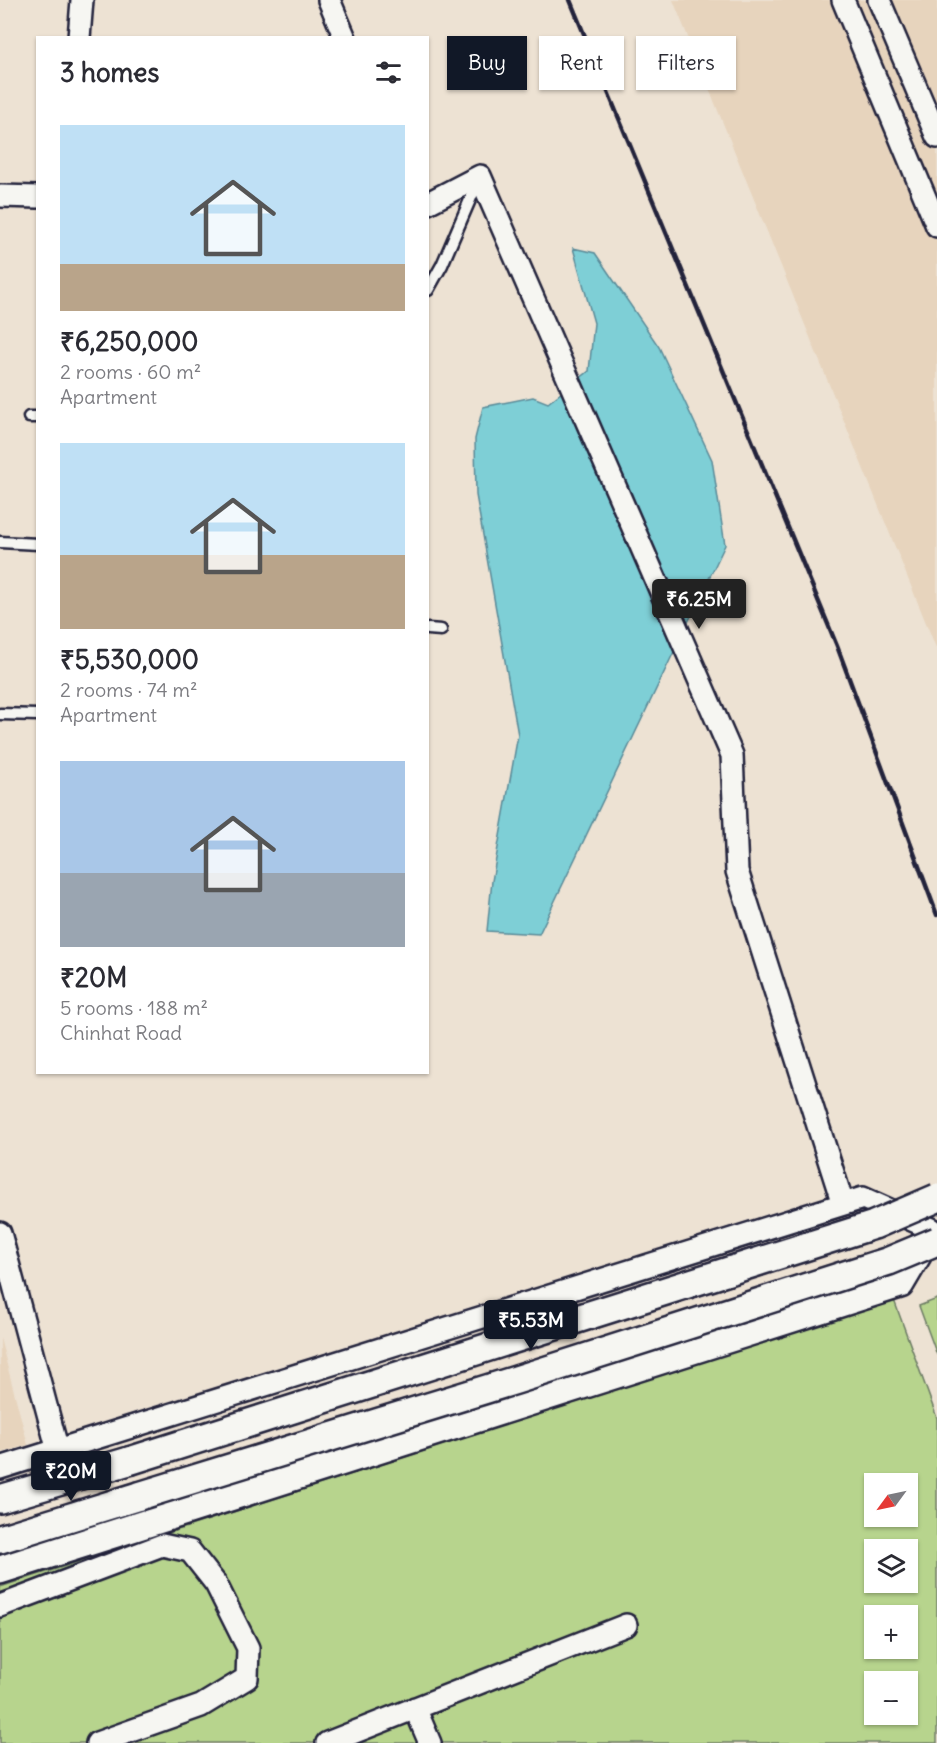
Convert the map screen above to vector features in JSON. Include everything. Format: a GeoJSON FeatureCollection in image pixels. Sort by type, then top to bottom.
{"type":"FeatureCollection","features":[{"type":"Feature","properties":{"kind":"street"},"geometry":{"type":"LineString","coordinates":[[79,36],[82,0]]}},
{"type":"Feature","properties":{"kind":"street"},"geometry":{"type":"LineString","coordinates":[[329,0],[345,36]]}},
{"type":"Feature","properties":{"kind":"street"},"geometry":{"type":"LineString","coordinates":[[843,0],[937,226]]}},
{"type":"Feature","properties":{"kind":"street"},"geometry":{"type":"LineString","coordinates":[[879,0],[937,137]]}},
{"type":"Feature","properties":{"kind":"street"},"geometry":{"type":"LineString","coordinates":[[429,202],[480,176],[732,754],[737,871],[843,1204]]}},
{"type":"Feature","properties":{"kind":"street"},"geometry":{"type":"LineString","coordinates":[[0,196],[36,197]]}},
{"type":"Feature","properties":{"kind":"street"},"geometry":{"type":"LineString","coordinates":[[0,1468],[863,1198],[935,1235]]}},
{"type":"Feature","properties":{"kind":"street"},"geometry":{"type":"LineString","coordinates":[[0,1499],[129,1461],[840,1236],[874,1225],[937,1198]]}},
{"type":"Feature","properties":{"kind":"street"},"geometry":{"type":"LineString","coordinates":[[0,1233],[58,1451]]}},
{"type":"Feature","properties":{"kind":"street"},"geometry":{"type":"LineString","coordinates":[[0,1539],[889,1261],[935,1235]]}},
{"type":"Feature","properties":{"kind":"street"},"geometry":{"type":"LineString","coordinates":[[0,1570],[900,1284],[935,1235]]}},
{"type":"Feature","properties":{"kind":"street"},"geometry":{"type":"LineString","coordinates":[[0,1606],[162,1545],[190,1551],[216,1584],[248,1648],[247,1678],[201,1707],[98,1743]]}},
{"type":"Feature","properties":{"kind":"street"},"geometry":{"type":"LineString","coordinates":[[327,1743],[626,1625]]}},
{"type":"Feature","properties":{"kind":"street"},"geometry":{"type":"LineString","coordinates":[[416,1708],[430,1743]]}},
{"type":"Feature","properties":{"kind":"lane"},"geometry":{"type":"LineString","coordinates":[[429,288],[442,265],[480,176]]}},
{"type":"Feature","properties":{"kind":"lane"},"geometry":{"type":"LineString","coordinates":[[0,542],[36,544]]}},
{"type":"Feature","properties":{"kind":"lane"},"geometry":{"type":"LineString","coordinates":[[429,629],[441,630]]}},
{"type":"Feature","properties":{"kind":"lane"},"geometry":{"type":"LineString","coordinates":[[0,714],[36,715]]}},
{"type":"Feature","properties":{"kind":"shaded area"},"geometry":{"type":"Polygon","coordinates":[[[673,0],[937,0],[937,650],[710,90],[736,90],[736,36],[688,36],[673,0]]]}},
{"type":"Feature","properties":{"kind":"shaded area"},"geometry":{"type":"Polygon","coordinates":[[[0,1338],[28,1445],[0,1453],[0,1338]]]}},
{"type":"Feature","properties":{"kind":"green space"},"geometry":{"type":"Polygon","coordinates":[[[937,1299],[937,1355],[919,1306],[937,1299]]]}},
{"type":"Feature","properties":{"kind":"green space"},"geometry":{"type":"Polygon","coordinates":[[[894,1300],[937,1418],[937,1743],[0,1743],[0,1587],[894,1300]]]}},
{"type":"Feature","properties":{"kind":"water"},"geometry":{"type":"Polygon","coordinates":[[[573,248],[595,253],[659,347],[712,460],[725,545],[539,934],[487,931],[492,881],[518,735],[476,495],[475,439],[483,407],[533,397],[548,403],[589,371],[594,323],[573,248]]]}},
{"type":"Feature","properties":{"kind":"railway"},"geometry":{"type":"LineString","coordinates":[[570,0],[837,646],[937,915]]}}]}
